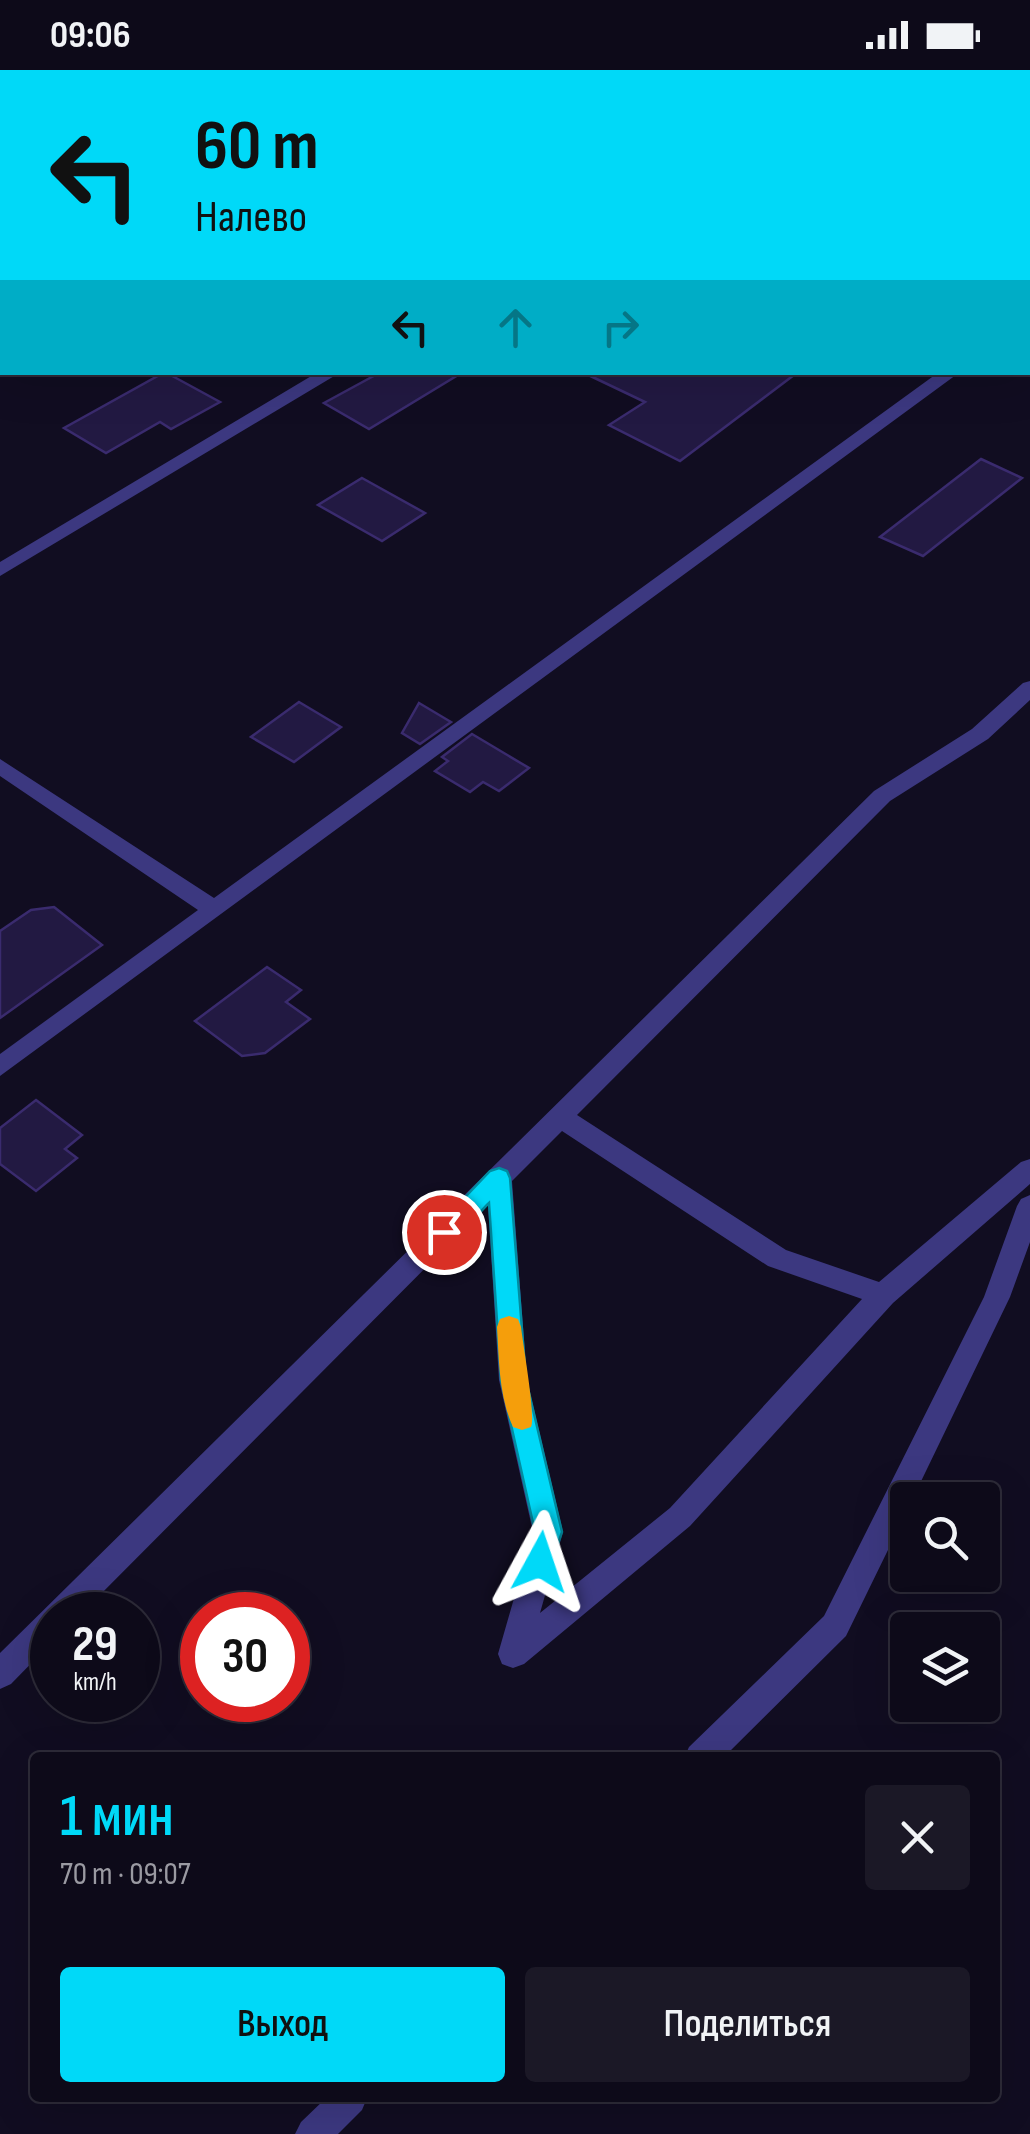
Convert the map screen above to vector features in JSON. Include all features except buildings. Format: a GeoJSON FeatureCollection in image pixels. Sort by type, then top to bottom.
{"type":"FeatureCollection","features":[{"type":"Feature","properties":{"kind":"street"},"geometry":{"type":"LineString","coordinates":[[0,570],[327,375]]}},
{"type":"Feature","properties":{"kind":"street"},"geometry":{"type":"LineString","coordinates":[[0,1067],[946,375]]}},
{"type":"Feature","properties":{"kind":"street"},"geometry":{"type":"LineString","coordinates":[[83,1592],[882,796],[980,734],[1030,688]]}},
{"type":"Feature","properties":{"kind":"street"},"geometry":{"type":"LineString","coordinates":[[0,766],[214,909]]}},
{"type":"Feature","properties":{"kind":"street"},"geometry":{"type":"LineString","coordinates":[[560,1117],[777,1258],[883,1295]]}},
{"type":"Feature","properties":{"kind":"street"},"geometry":{"type":"LineString","coordinates":[[499,1178],[513,1380],[548,1532],[513,1654],[680,1517],[883,1295],[1030,1168]]}},
{"type":"Feature","properties":{"kind":"street"},"geometry":{"type":"LineString","coordinates":[[706,1752],[835,1626],[997,1297],[1030,1206]]}},
{"type":"Feature","properties":{"kind":"street"},"geometry":{"type":"LineString","coordinates":[[0,1674],[30,1644]]}},
{"type":"Feature","properties":{"kind":"street"},"geometry":{"type":"LineString","coordinates":[[313,2134],[346,2102]]}},
{"type":"Feature","properties":{"kind":"slow traffic"},"geometry":{"type":"LineString","coordinates":[[509,1327],[513,1380],[522,1419]]}},
{"type":"Feature","properties":{"kind":"route"},"geometry":{"type":"LineString","coordinates":[[444,1232],[499,1178],[513,1380],[548,1532],[540,1562]]}}]}
